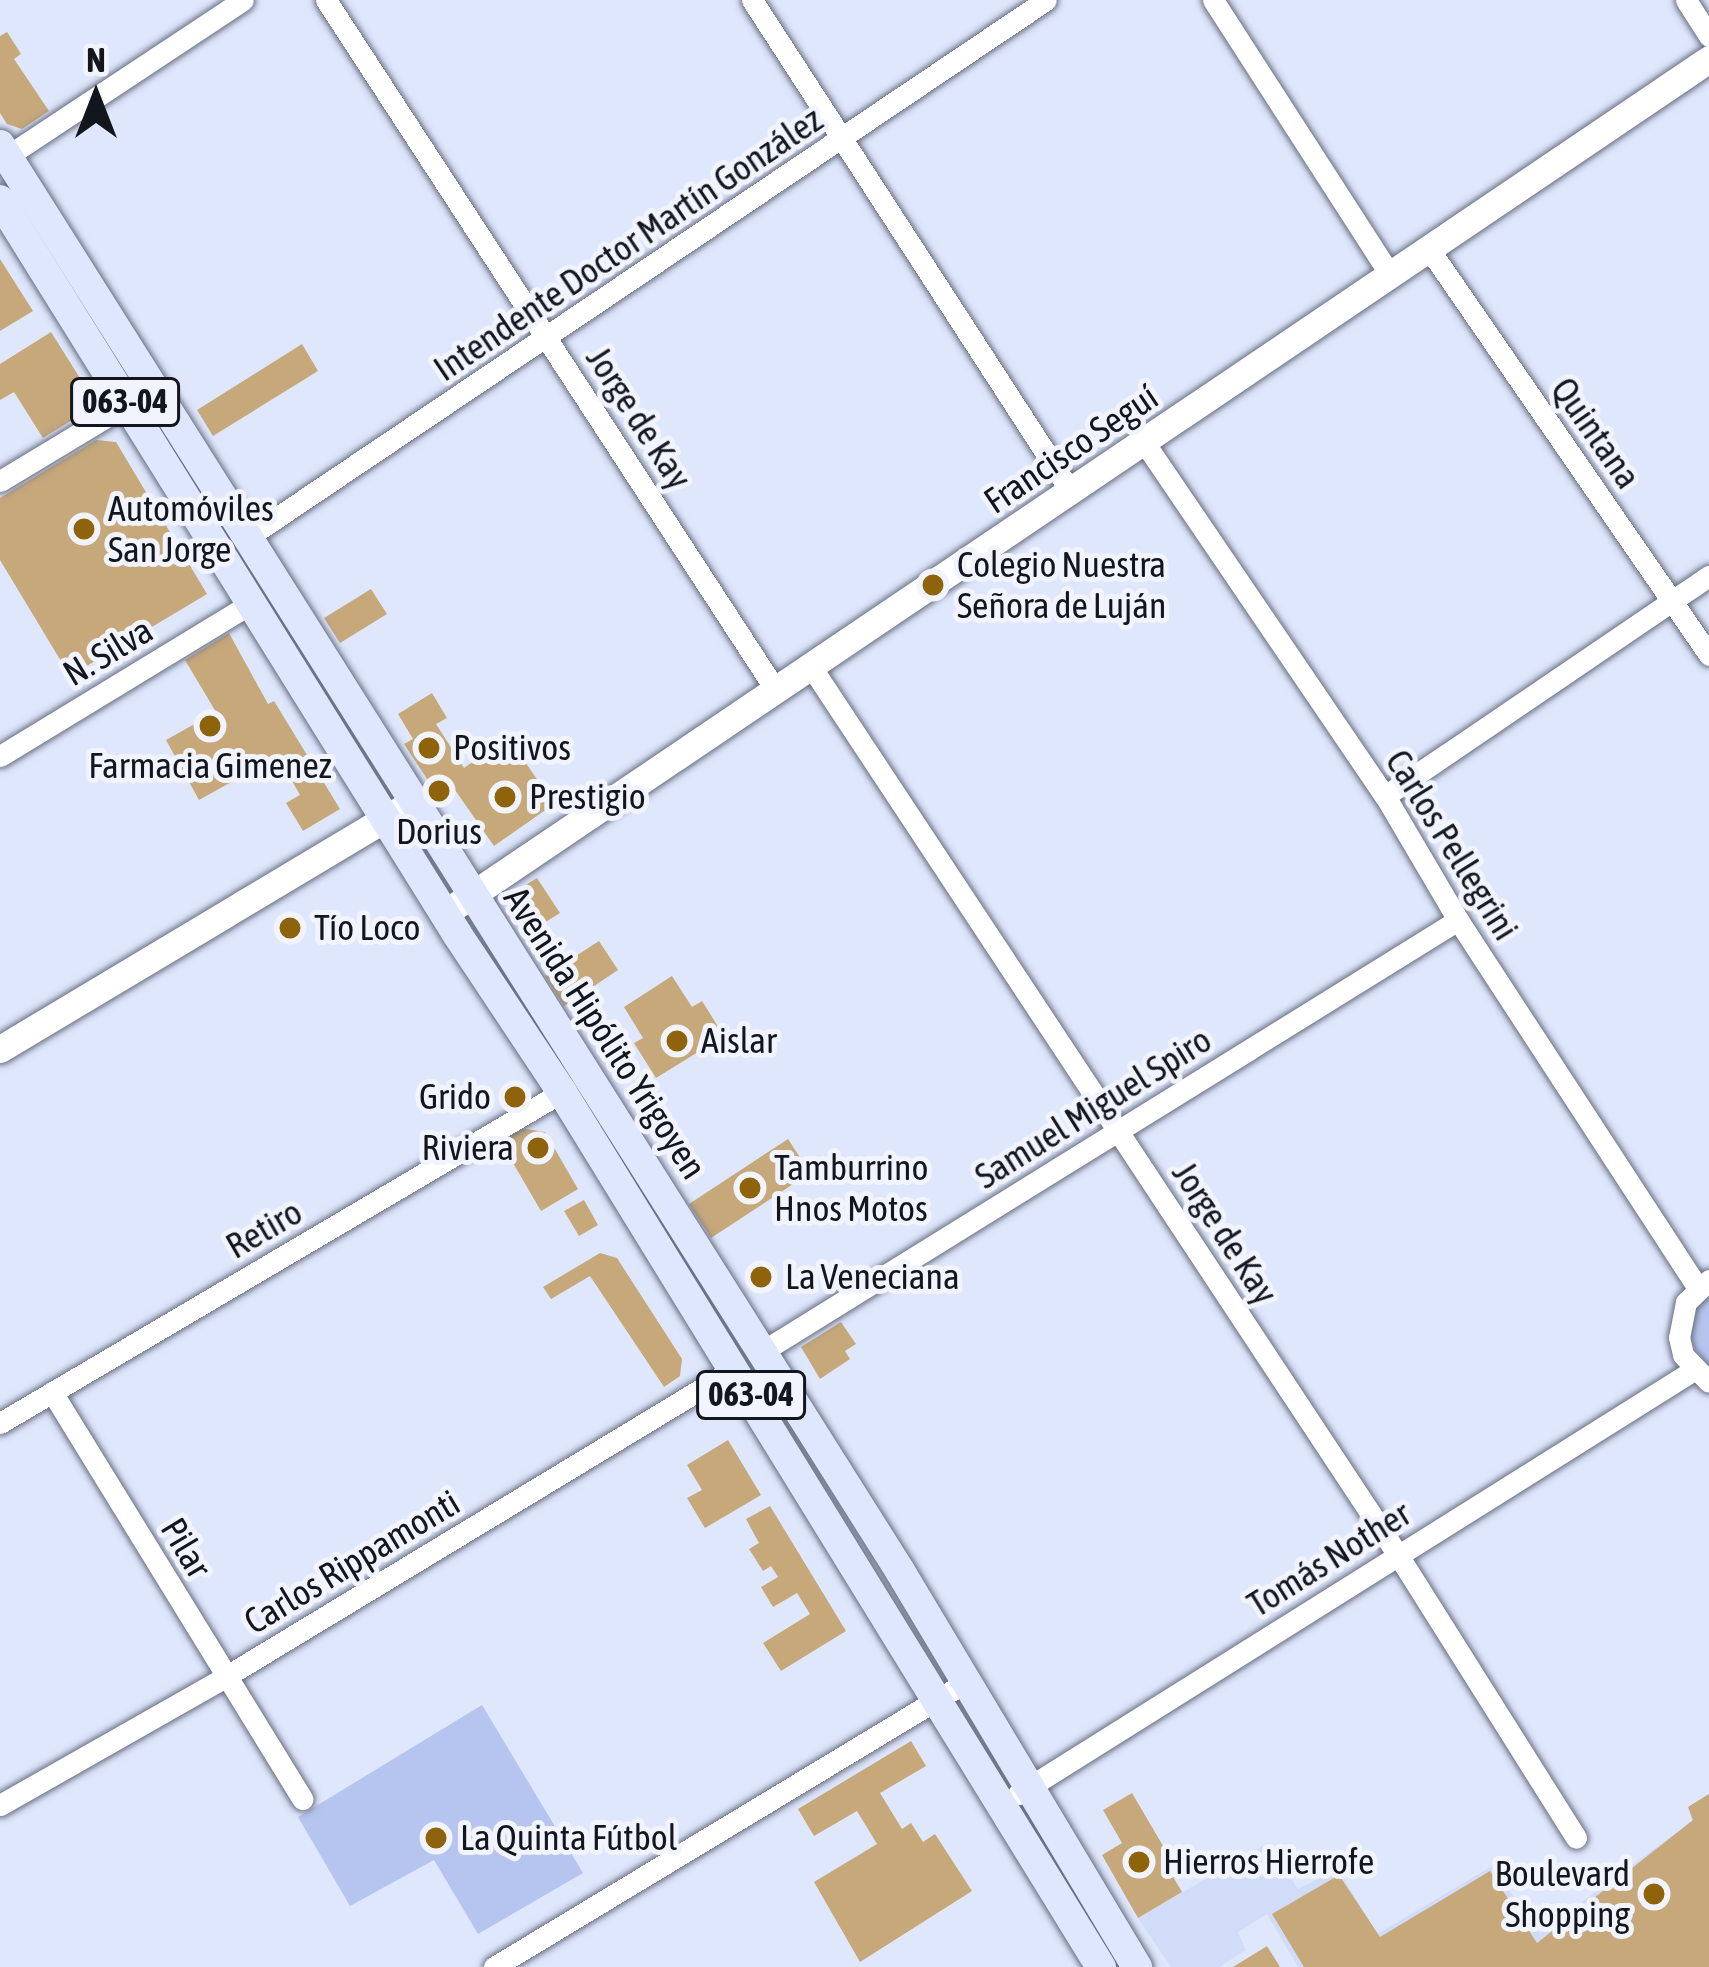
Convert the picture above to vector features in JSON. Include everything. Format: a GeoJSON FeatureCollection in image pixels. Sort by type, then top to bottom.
{"type":"FeatureCollection","features":[{"type":"Feature","properties":{"kind":"main road","name":"Avenida Hipólito Yrigoyen"},"geometry":{"type":"LineString","coordinates":[[2,154],[763,1351],[1137,1967]]}},
{"type":"Feature","properties":{"kind":"main road","name":"Avenida Hipólito Yrigoyen"},"geometry":{"type":"LineString","coordinates":[[0,200],[250,604],[562,1092],[1101,1967]]}},
{"type":"Feature","properties":{"kind":"street"},"geometry":{"type":"LineString","coordinates":[[2,154],[243,0]]}},
{"type":"Feature","properties":{"kind":"street","name":"Jorge de Kay"},"geometry":{"type":"LineString","coordinates":[[326,0],[777,692]]}},
{"type":"Feature","properties":{"kind":"street"},"geometry":{"type":"LineString","coordinates":[[752,0],[1071,492]]}},
{"type":"Feature","properties":{"kind":"street","name":"Intendente Doctor Martín González"},"geometry":{"type":"LineString","coordinates":[[245,538],[1046,0]]}},
{"type":"Feature","properties":{"kind":"street"},"geometry":{"type":"LineString","coordinates":[[1213,0],[1390,275]]}},
{"type":"Feature","properties":{"kind":"street"},"geometry":{"type":"LineString","coordinates":[[1686,0],[1709,36]]}},
{"type":"Feature","properties":{"kind":"street","name":"Francisco Seguí"},"geometry":{"type":"LineString","coordinates":[[445,913],[1709,58]]}},
{"type":"Feature","properties":{"kind":"street","name":"Quintana"},"geometry":{"type":"LineString","coordinates":[[1429,249],[1709,655]]}},
{"type":"Feature","properties":{"kind":"street"},"geometry":{"type":"LineString","coordinates":[[0,482],[126,405]]}},
{"type":"Feature","properties":{"kind":"street","name":"Carlos Pellegrini"},"geometry":{"type":"LineString","coordinates":[[1144,442],[1385,796],[1458,920],[1704,1284]]}},
{"type":"Feature","properties":{"kind":"street"},"geometry":{"type":"LineString","coordinates":[[1385,796],[1709,577]]}},
{"type":"Feature","properties":{"kind":"street","name":"N. Silva"},"geometry":{"type":"LineString","coordinates":[[0,756],[250,604]]}},
{"type":"Feature","properties":{"kind":"street","name":"Jorge de Kay"},"geometry":{"type":"LineString","coordinates":[[812,668],[1398,1555],[1576,1838]]}},
{"type":"Feature","properties":{"kind":"street"},"geometry":{"type":"LineString","coordinates":[[0,1049],[414,801]]}},
{"type":"Feature","properties":{"kind":"street","name":"Samuel Miguel Spiro"},"geometry":{"type":"LineString","coordinates":[[763,1351],[1458,920]]}},
{"type":"Feature","properties":{"kind":"street","name":"Retiro"},"geometry":{"type":"LineString","coordinates":[[0,1423],[562,1092]]}},
{"type":"Feature","properties":{"kind":"street"},"geometry":{"type":"LineString","coordinates":[[1701,1376],[1683,1355],[1679,1319],[1704,1284]]}},
{"type":"Feature","properties":{"kind":"street","name":"Carlos Rippamonti"},"geometry":{"type":"LineString","coordinates":[[0,1804],[225,1677],[734,1369]]}},
{"type":"Feature","properties":{"kind":"street","name":"Tomás Nother"},"geometry":{"type":"LineString","coordinates":[[1001,1806],[1398,1555],[1701,1376]]}},
{"type":"Feature","properties":{"kind":"street","name":"Pilar"},"geometry":{"type":"LineString","coordinates":[[52,1392],[302,1799]]}},
{"type":"Feature","properties":{"kind":"street"},"geometry":{"type":"LineString","coordinates":[[494,1967],[966,1682]]}},
{"type":"Feature","properties":{"kind":"shaded area"},"geometry":{"type":"Polygon","coordinates":[[[1709,1290],[1709,1366],[1694,1348],[1690,1333],[1697,1302],[1709,1290]]]}},
{"type":"Feature","properties":{"kind":"shaded area","name":"La Quinta Fútbol"},"geometry":{"type":"Polygon","coordinates":[[[482,1705],[583,1873],[478,1934],[434,1860],[350,1906],[298,1817],[482,1705]]]}},
{"type":"Feature","properties":{"kind":"shaded area","name":"Boulevard Shopping"},"geometry":{"type":"Polygon","coordinates":[[[1709,1794],[1709,1967],[1298,1967],[1267,1914],[1238,1932],[1246,1950],[1219,1967],[1171,1967],[1138,1918],[1268,1843],[1298,1889],[1338,1869],[1377,1934],[1492,1866],[1540,1933],[1692,1821],[1688,1807],[1709,1794]]]}},
{"type":"Feature","properties":{"kind":"building"},"geometry":{"type":"Polygon","coordinates":[[[7,32],[21,54],[14,59],[49,111],[22,129],[7,124],[0,113],[0,36],[7,32]]]}},
{"type":"Feature","properties":{"kind":"building"},"geometry":{"type":"Polygon","coordinates":[[[0,259],[33,311],[0,331],[0,259]]]}},
{"type":"Feature","properties":{"kind":"building"},"geometry":{"type":"Polygon","coordinates":[[[51,332],[90,394],[85,412],[43,438],[14,392],[0,400],[0,364],[51,332]]]}},
{"type":"Feature","properties":{"kind":"building"},"geometry":{"type":"Polygon","coordinates":[[[302,344],[318,371],[213,436],[197,410],[302,344]]]}},
{"type":"Feature","properties":{"kind":"building","name":"Automóviles San Jorge"},"geometry":{"type":"Polygon","coordinates":[[[96,440],[116,442],[207,594],[70,676],[0,560],[0,498],[96,440]]]}},
{"type":"Feature","properties":{"kind":"building"},"geometry":{"type":"Polygon","coordinates":[[[371,589],[387,614],[340,643],[324,618],[371,589]]]}},
{"type":"Feature","properties":{"kind":"building"},"geometry":{"type":"Polygon","coordinates":[[[229,633],[268,704],[274,701],[340,809],[303,831],[286,803],[300,795],[278,756],[199,800],[166,740],[216,712],[185,660],[229,633]]]}},
{"type":"Feature","properties":{"kind":"building","name":"Prestigio"},"geometry":{"type":"Polygon","coordinates":[[[432,693],[447,718],[436,724],[464,768],[508,737],[554,804],[494,846],[455,790],[441,800],[404,744],[413,739],[398,714],[432,693]]]}},
{"type":"Feature","properties":{"kind":"building"},"geometry":{"type":"Polygon","coordinates":[[[537,878],[560,913],[528,933],[506,897],[537,878]]]}},
{"type":"Feature","properties":{"kind":"building"},"geometry":{"type":"Polygon","coordinates":[[[599,941],[618,970],[564,1006],[545,976],[599,941]]]}},
{"type":"Feature","properties":{"kind":"building","name":"Aislar"},"geometry":{"type":"Polygon","coordinates":[[[672,976],[692,1007],[702,1001],[724,1036],[656,1078],[634,1043],[643,1038],[624,1007],[672,976]]]}},
{"type":"Feature","properties":{"kind":"building"},"geometry":{"type":"Polygon","coordinates":[[[519,1128],[545,1132],[578,1189],[541,1211],[499,1139],[519,1128]]]}},
{"type":"Feature","properties":{"kind":"building","name":"Tamburrino Hnos Motos"},"geometry":{"type":"Polygon","coordinates":[[[788,1139],[810,1173],[711,1238],[689,1204],[788,1139]]]}},
{"type":"Feature","properties":{"kind":"building"},"geometry":{"type":"Polygon","coordinates":[[[584,1200],[598,1225],[579,1236],[564,1211],[584,1200]]]}},
{"type":"Feature","properties":{"kind":"building"},"geometry":{"type":"Polygon","coordinates":[[[600,1253],[617,1258],[682,1359],[680,1376],[664,1387],[590,1276],[551,1299],[543,1287],[600,1253]]]}},
{"type":"Feature","properties":{"kind":"building"},"geometry":{"type":"Polygon","coordinates":[[[841,1322],[856,1344],[845,1351],[850,1359],[820,1379],[801,1347],[841,1322]]]}},
{"type":"Feature","properties":{"kind":"building"},"geometry":{"type":"Polygon","coordinates":[[[728,1440],[761,1495],[705,1528],[687,1498],[702,1490],[687,1465],[728,1440]]]}},
{"type":"Feature","properties":{"kind":"building"},"geometry":{"type":"Polygon","coordinates":[[[770,1506],[846,1631],[781,1671],[763,1643],[810,1614],[797,1593],[773,1607],[761,1587],[778,1577],[771,1566],[763,1571],[749,1549],[759,1543],[746,1519],[770,1506]]]}},
{"type":"Feature","properties":{"kind":"building"},"geometry":{"type":"Polygon","coordinates":[[[911,1741],[926,1766],[880,1793],[902,1829],[911,1823],[923,1842],[935,1834],[972,1891],[860,1962],[814,1882],[877,1844],[857,1811],[814,1836],[798,1809],[911,1741]]]}},
{"type":"Feature","properties":{"kind":"building","name":"Hierros Hierrofe"},"geometry":{"type":"Polygon","coordinates":[[[1132,1793],[1176,1868],[1172,1875],[1182,1892],[1138,1918],[1102,1855],[1122,1843],[1103,1810],[1132,1793]]]}},
{"type":"Feature","properties":{"kind":"building","name":"Boulevard Shopping"},"geometry":{"type":"Polygon","coordinates":[[[1709,1794],[1709,1967],[1304,1967],[1272,1914],[1339,1875],[1380,1937],[1490,1871],[1537,1943],[1693,1820],[1688,1807],[1709,1794]]]}},
{"type":"Feature","properties":{"kind":"building"},"geometry":{"type":"Polygon","coordinates":[[[1267,1946],[1280,1967],[1233,1967],[1267,1946]]]}},
{"type":"Feature","properties":{"kind":"place","name":"Automóviles San Jorge"},"geometry":{"type":"Point","coordinates":[84,529]}},
{"type":"Feature","properties":{"kind":"place","name":"Colegio Nuestra Señora de Luján"},"geometry":{"type":"Point","coordinates":[933,585]}},
{"type":"Feature","properties":{"kind":"place","name":"Farmacia Gimenez"},"geometry":{"type":"Point","coordinates":[210,726]}},
{"type":"Feature","properties":{"kind":"place","name":"Positivos"},"geometry":{"type":"Point","coordinates":[429,748]}},
{"type":"Feature","properties":{"kind":"place","name":"Dorius"},"geometry":{"type":"Point","coordinates":[439,791]}},
{"type":"Feature","properties":{"kind":"place","name":"Prestigio"},"geometry":{"type":"Point","coordinates":[505,797]}},
{"type":"Feature","properties":{"kind":"place","name":"Tío Loco"},"geometry":{"type":"Point","coordinates":[290,928]}},
{"type":"Feature","properties":{"kind":"place","name":"Aislar"},"geometry":{"type":"Point","coordinates":[677,1041]}},
{"type":"Feature","properties":{"kind":"place","name":"Grido"},"geometry":{"type":"Point","coordinates":[515,1097]}},
{"type":"Feature","properties":{"kind":"place","name":"Riviera"},"geometry":{"type":"Point","coordinates":[538,1148]}},
{"type":"Feature","properties":{"kind":"place","name":"Tamburrino Hnos Motos"},"geometry":{"type":"Point","coordinates":[750,1188]}},
{"type":"Feature","properties":{"kind":"place","name":"La Veneciana"},"geometry":{"type":"Point","coordinates":[761,1277]}},
{"type":"Feature","properties":{"kind":"place","name":"La Quinta Fútbol"},"geometry":{"type":"Point","coordinates":[436,1838]}},
{"type":"Feature","properties":{"kind":"place","name":"Hierros Hierrofe"},"geometry":{"type":"Point","coordinates":[1139,1862]}},
{"type":"Feature","properties":{"kind":"place","name":"Boulevard Shopping"},"geometry":{"type":"Point","coordinates":[1654,1894]}}]}
